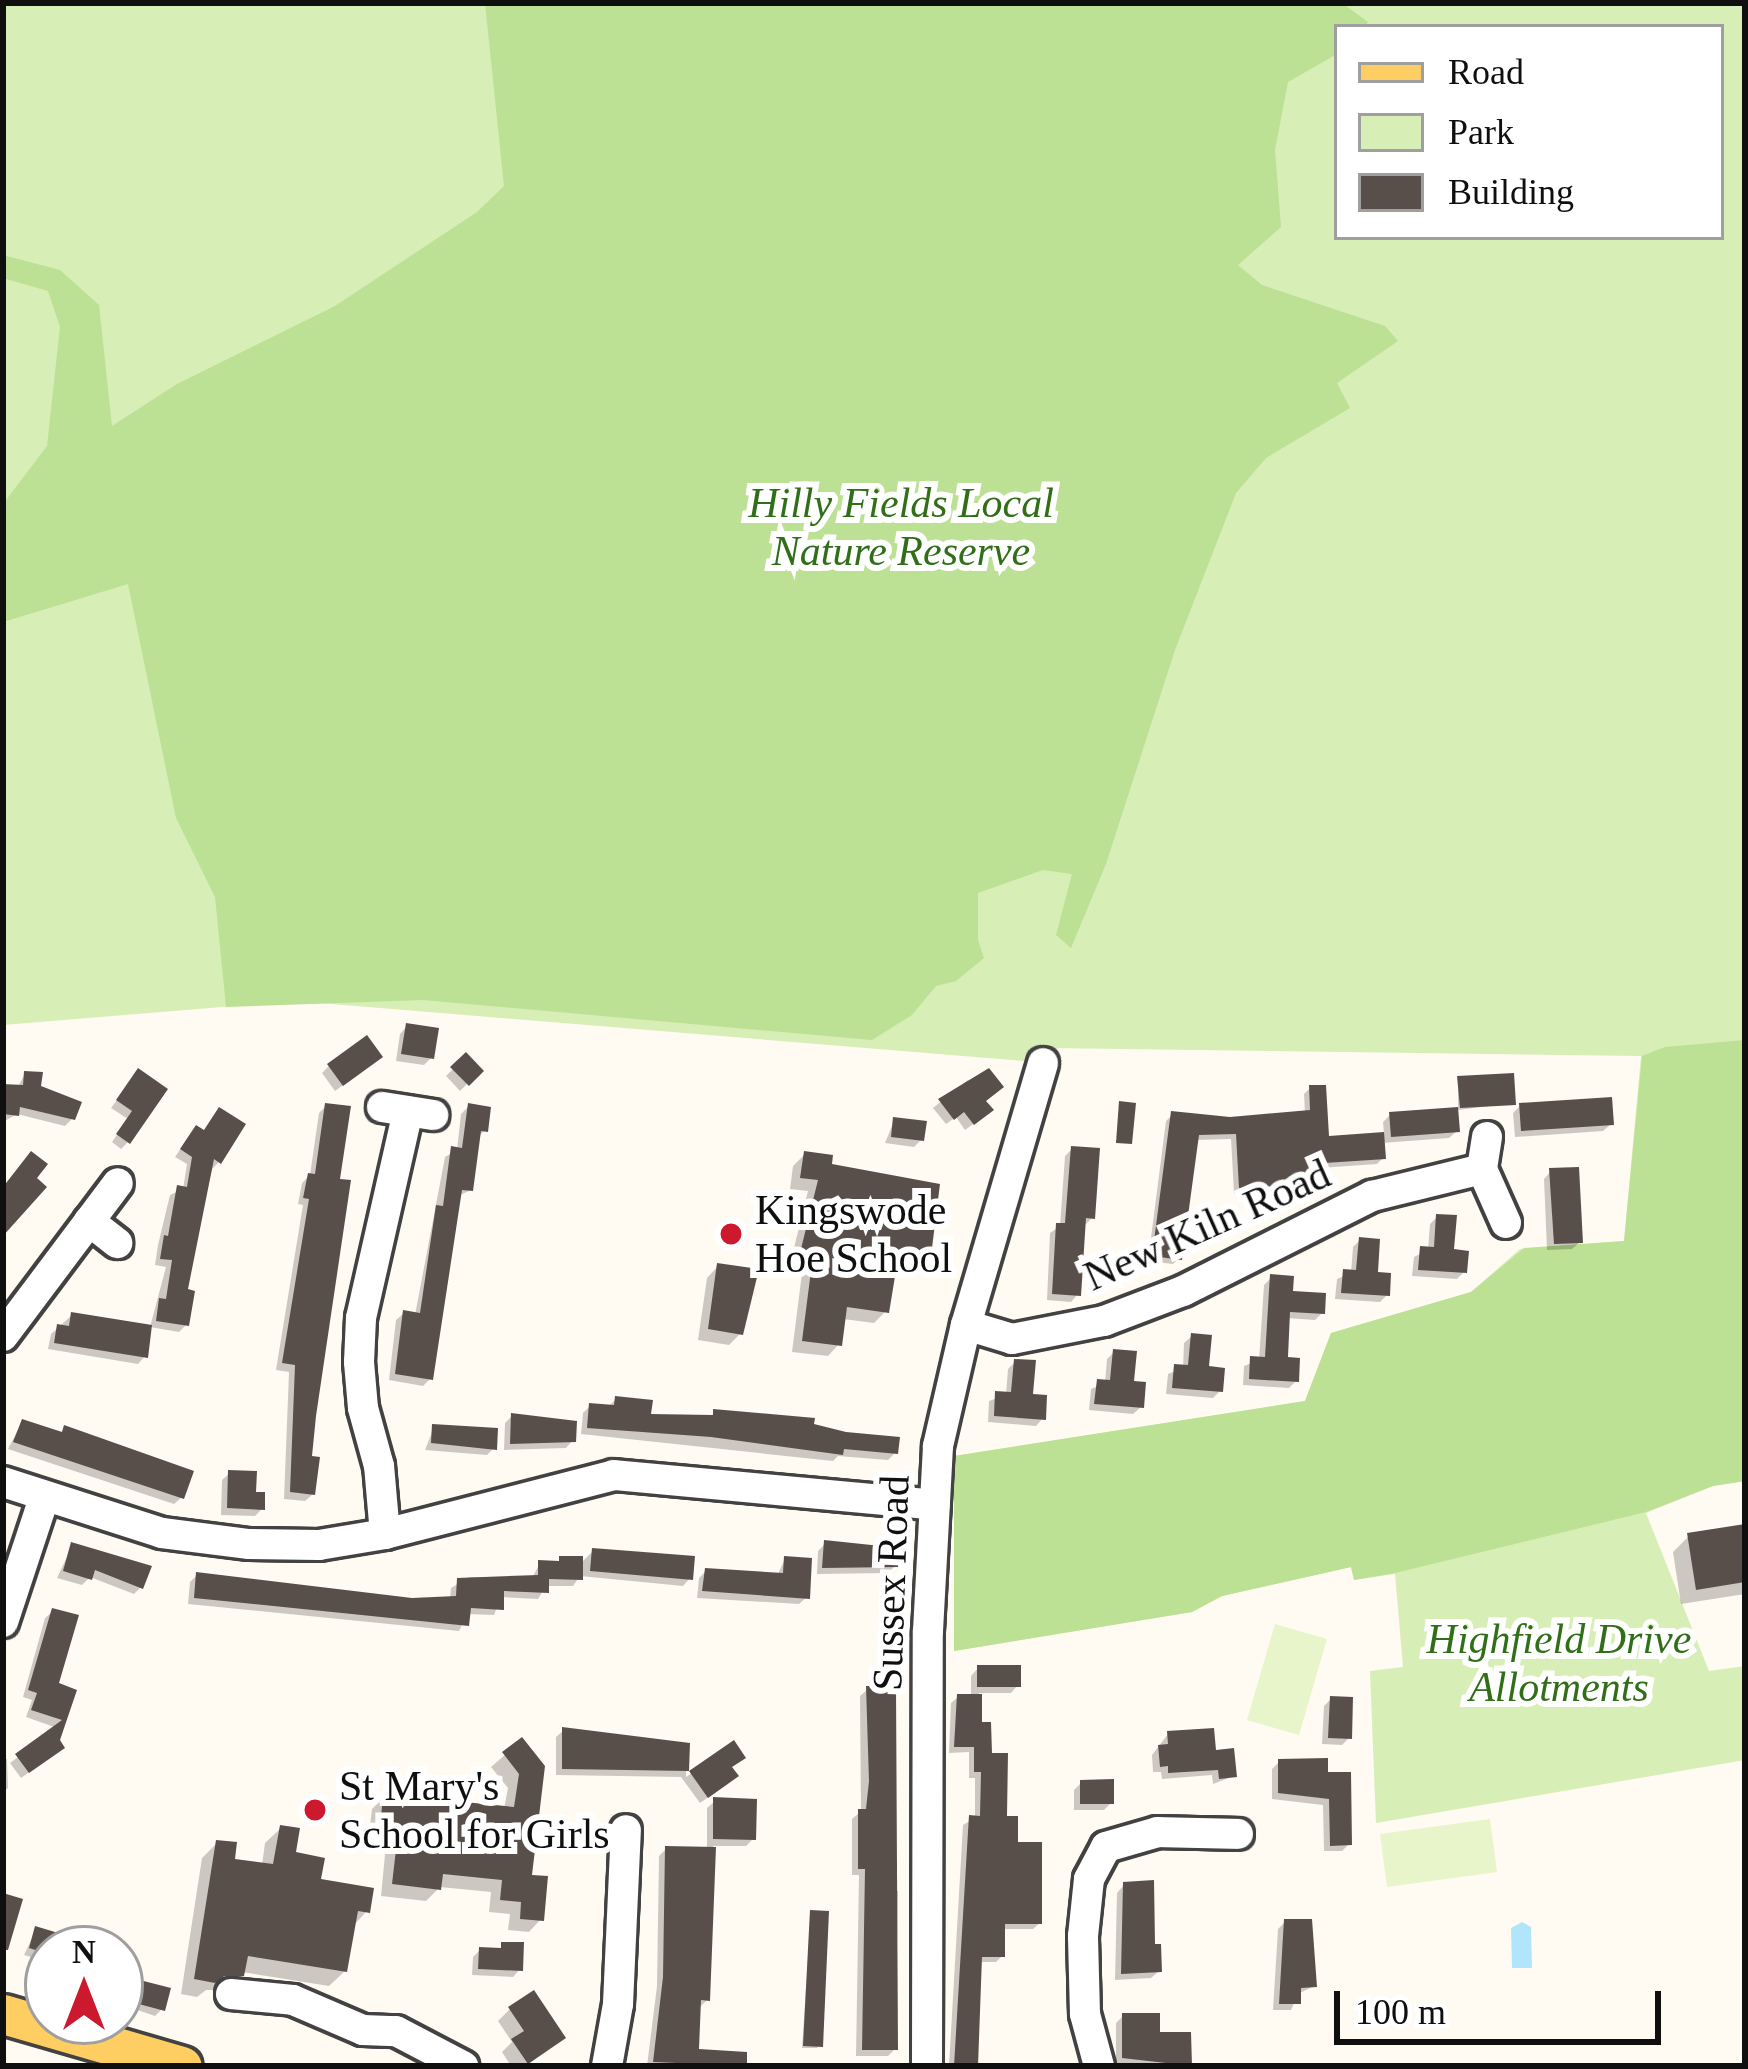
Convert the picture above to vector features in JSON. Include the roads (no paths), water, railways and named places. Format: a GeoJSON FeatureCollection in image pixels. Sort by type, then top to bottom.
{"type":"FeatureCollection","features":[{"type":"Feature","properties":{"kind":"main road"},"geometry":{"type":"LineString","coordinates":[[3,2014],[165,2064]]}},
{"type":"Feature","properties":{"kind":"street","name":"Sussex Road"},"geometry":{"type":"LineString","coordinates":[[927,2066],[928,1631],[944,1408],[966,1325],[1040,1119],[1043,1063]]}},
{"type":"Feature","properties":{"kind":"street"},"geometry":{"type":"LineString","coordinates":[[385,1534],[379,1466],[363,1408],[361,1318],[393,1195],[408,1111]]}},
{"type":"Feature","properties":{"kind":"street"},"geometry":{"type":"LineString","coordinates":[[1487,1138],[1482,1169],[1506,1223]]}},
{"type":"Feature","properties":{"kind":"street","name":"New Kiln Road"},"geometry":{"type":"LineString","coordinates":[[966,1325],[1012,1339],[1104,1322],[1183,1291],[1372,1196],[1482,1169]]}},
{"type":"Feature","properties":{"kind":"street"},"geometry":{"type":"LineString","coordinates":[[3,1336],[118,1183]]}},
{"type":"Feature","properties":{"kind":"street"},"geometry":{"type":"LineString","coordinates":[[89,1222],[117,1243]]}},
{"type":"Feature","properties":{"kind":"street"},"geometry":{"type":"LineString","coordinates":[[3,1482],[44,1498],[206,1540],[319,1545],[385,1534],[614,1475],[935,1505]]}},
{"type":"Feature","properties":{"kind":"street"},"geometry":{"type":"LineString","coordinates":[[3,1622],[44,1498]]}},
{"type":"Feature","properties":{"kind":"street"},"geometry":{"type":"LineString","coordinates":[[607,2066],[618,2005],[626,1830]]}},
{"type":"Feature","properties":{"kind":"street"},"geometry":{"type":"LineString","coordinates":[[1099,2066],[1085,2014],[1083,1936],[1089,1879],[1106,1847],[1158,1832],[1238,1834]]}},
{"type":"Feature","properties":{"kind":"street"},"geometry":{"type":"LineString","coordinates":[[231,1994],[293,2000],[363,2030],[396,2031],[463,2066]]}},
{"type":"Feature","properties":{"kind":"water"},"geometry":{"type":"Polygon","coordinates":[[[1522,1922],[1531,1927],[1532,1968],[1512,1968],[1511,1928],[1522,1922]]]}},
{"type":"Feature","properties":{"kind":"place","name":"Kingswode Hoe School"},"geometry":{"type":"Point","coordinates":[731,1234]}},
{"type":"Feature","properties":{"kind":"place","name":"St Mary's School for Girls"},"geometry":{"type":"Point","coordinates":[315,1810]}},
{"type":"Feature","properties":{"kind":"park label","name":"Hilly Fields Local Nature Reserve"},"geometry":{"type":"Point","coordinates":[901,527]}},
{"type":"Feature","properties":{"kind":"park label","name":"Highfield Drive Allotments"},"geometry":{"type":"Point","coordinates":[1559,1663]}}]}
